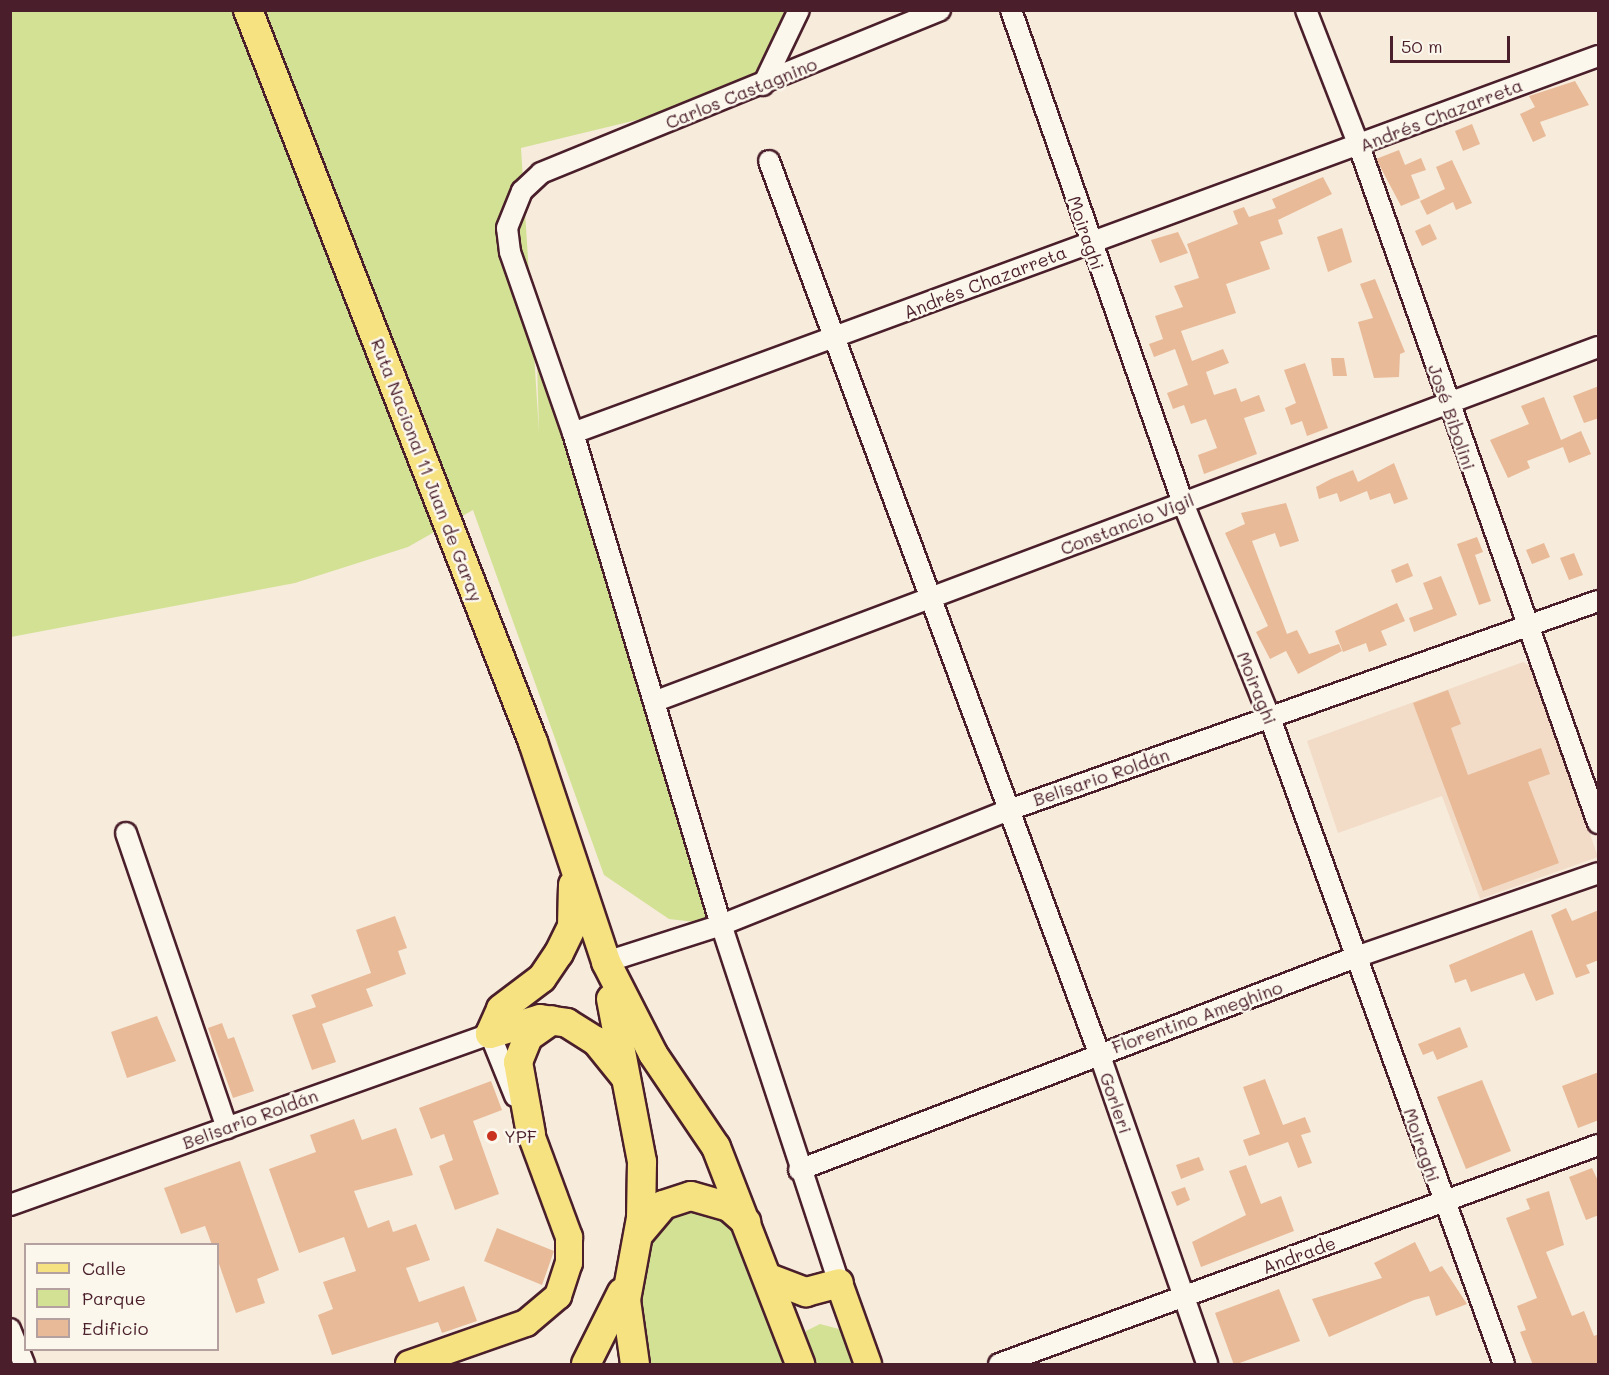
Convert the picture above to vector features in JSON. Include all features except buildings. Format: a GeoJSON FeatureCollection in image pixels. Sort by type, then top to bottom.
{"type":"FeatureCollection","features":[{"type":"Feature","properties":{"kind":"highway","name":"Ruta Nacional 11 Juan de Garay"},"geometry":{"type":"LineString","coordinates":[[248,10],[532,742],[606,962],[652,1054],[710,1137],[769,1278],[800,1365]]}},
{"type":"Feature","properties":{"kind":"highway"},"geometry":{"type":"LineString","coordinates":[[490,1034],[501,1009],[542,978],[572,926],[576,901],[565,842]]}},
{"type":"Feature","properties":{"kind":"highway","name":"Ruta Nacional 11 Juan de Garay"},"geometry":{"type":"LineString","coordinates":[[596,933],[628,1081],[644,1197],[632,1258],[626,1321],[635,1365]]}},
{"type":"Feature","properties":{"kind":"highway"},"geometry":{"type":"LineString","coordinates":[[490,1034],[552,1020],[585,1032],[628,1081]]}},
{"type":"Feature","properties":{"kind":"highway"},"geometry":{"type":"LineString","coordinates":[[531,1134],[518,1062],[528,1037],[552,1020]]}},
{"type":"Feature","properties":{"kind":"highway","name":"Ruta Nacional 11 Juan de Garay"},"geometry":{"type":"LineString","coordinates":[[586,1365],[649,1218],[676,1198],[712,1200],[746,1222]]}},
{"type":"Feature","properties":{"kind":"highway"},"geometry":{"type":"LineString","coordinates":[[769,1278],[806,1292],[839,1283]]}},
{"type":"Feature","properties":{"kind":"highway"},"geometry":{"type":"LineString","coordinates":[[786,1323],[806,1292]]}},
{"type":"Feature","properties":{"kind":"main road"},"geometry":{"type":"LineString","coordinates":[[409,1365],[526,1323],[558,1296],[570,1263],[569,1237],[531,1134]]}},
{"type":"Feature","properties":{"kind":"main road"},"geometry":{"type":"LineString","coordinates":[[839,1283],[868,1365]]}},
{"type":"Feature","properties":{"kind":"street"},"geometry":{"type":"LineString","coordinates":[[763,85],[799,10]]}},
{"type":"Feature","properties":{"kind":"street","name":"Carlos Castagnino"},"geometry":{"type":"LineString","coordinates":[[573,433],[510,252],[512,210],[541,172],[763,85],[940,10]]}},
{"type":"Feature","properties":{"kind":"street","name":"Moiraghi"},"geometry":{"type":"LineString","coordinates":[[1011,10],[1089,243],[1183,503],[1270,718],[1442,1202],[1504,1365]]}},
{"type":"Feature","properties":{"kind":"street","name":"José Bibolini"},"geometry":{"type":"LineString","coordinates":[[1306,10],[1359,146],[1446,401],[1599,823]]}},
{"type":"Feature","properties":{"kind":"street","name":"Andrés Chazarreta"},"geometry":{"type":"LineString","coordinates":[[573,433],[1598,58]]}},
{"type":"Feature","properties":{"kind":"street","name":"Gorleri"},"geometry":{"type":"LineString","coordinates":[[769,161],[836,338],[928,599],[1099,1053],[1207,1365]]}},
{"type":"Feature","properties":{"kind":"street","name":"Constancio Vigil"},"geometry":{"type":"LineString","coordinates":[[656,701],[1183,503],[1446,401],[1599,348]]}},
{"type":"Feature","properties":{"kind":"street"},"geometry":{"type":"LineString","coordinates":[[573,433],[656,701],[721,925],[799,1170],[839,1283]]}},
{"type":"Feature","properties":{"kind":"street","name":"Belisario Roldán"},"geometry":{"type":"LineString","coordinates":[[606,962],[721,925],[1009,810],[1599,601]]}},
{"type":"Feature","properties":{"kind":"street"},"geometry":{"type":"LineString","coordinates":[[126,833],[227,1128]]}},
{"type":"Feature","properties":{"kind":"street","name":"Florentino Ameghino"},"geometry":{"type":"LineString","coordinates":[[799,1170],[1099,1053],[1356,957],[1599,873]]}},
{"type":"Feature","properties":{"kind":"street"},"geometry":{"type":"LineString","coordinates":[[490,1034],[531,1134]]}},
{"type":"Feature","properties":{"kind":"street","name":"Belisario Roldán"},"geometry":{"type":"LineString","coordinates":[[10,1205],[490,1034]]}},
{"type":"Feature","properties":{"kind":"street","name":"Andrade"},"geometry":{"type":"LineString","coordinates":[[999,1365],[1599,1145]]}},
{"type":"Feature","properties":{"kind":"street"},"geometry":{"type":"LineString","coordinates":[[10,1329],[24,1365]]}},
{"type":"Feature","properties":{"kind":"shaded area"},"geometry":{"type":"Polygon","coordinates":[[[1523,662],[1533,668],[1598,857],[1480,899],[1442,796],[1338,833],[1307,741],[1523,662]]]}},
{"type":"Feature","properties":{"kind":"green space"},"geometry":{"type":"Polygon","coordinates":[[[11,11],[796,11],[744,94],[521,148],[539,432],[536,327],[721,925],[669,919],[604,875],[473,510],[408,547],[295,583],[11,637],[11,11]]]}},
{"type":"Feature","properties":{"kind":"green space"},"geometry":{"type":"Polygon","coordinates":[[[695,1206],[736,1227],[789,1364],[644,1364],[636,1299],[643,1254],[657,1223],[695,1206]]]}},
{"type":"Feature","properties":{"kind":"green space"},"geometry":{"type":"Polygon","coordinates":[[[820,1324],[839,1329],[859,1364],[805,1364],[806,1331],[820,1324]]]}},
{"type":"Feature","properties":{"kind":"place","name":"YPF"},"geometry":{"type":"Point","coordinates":[492,1136]}}]}
